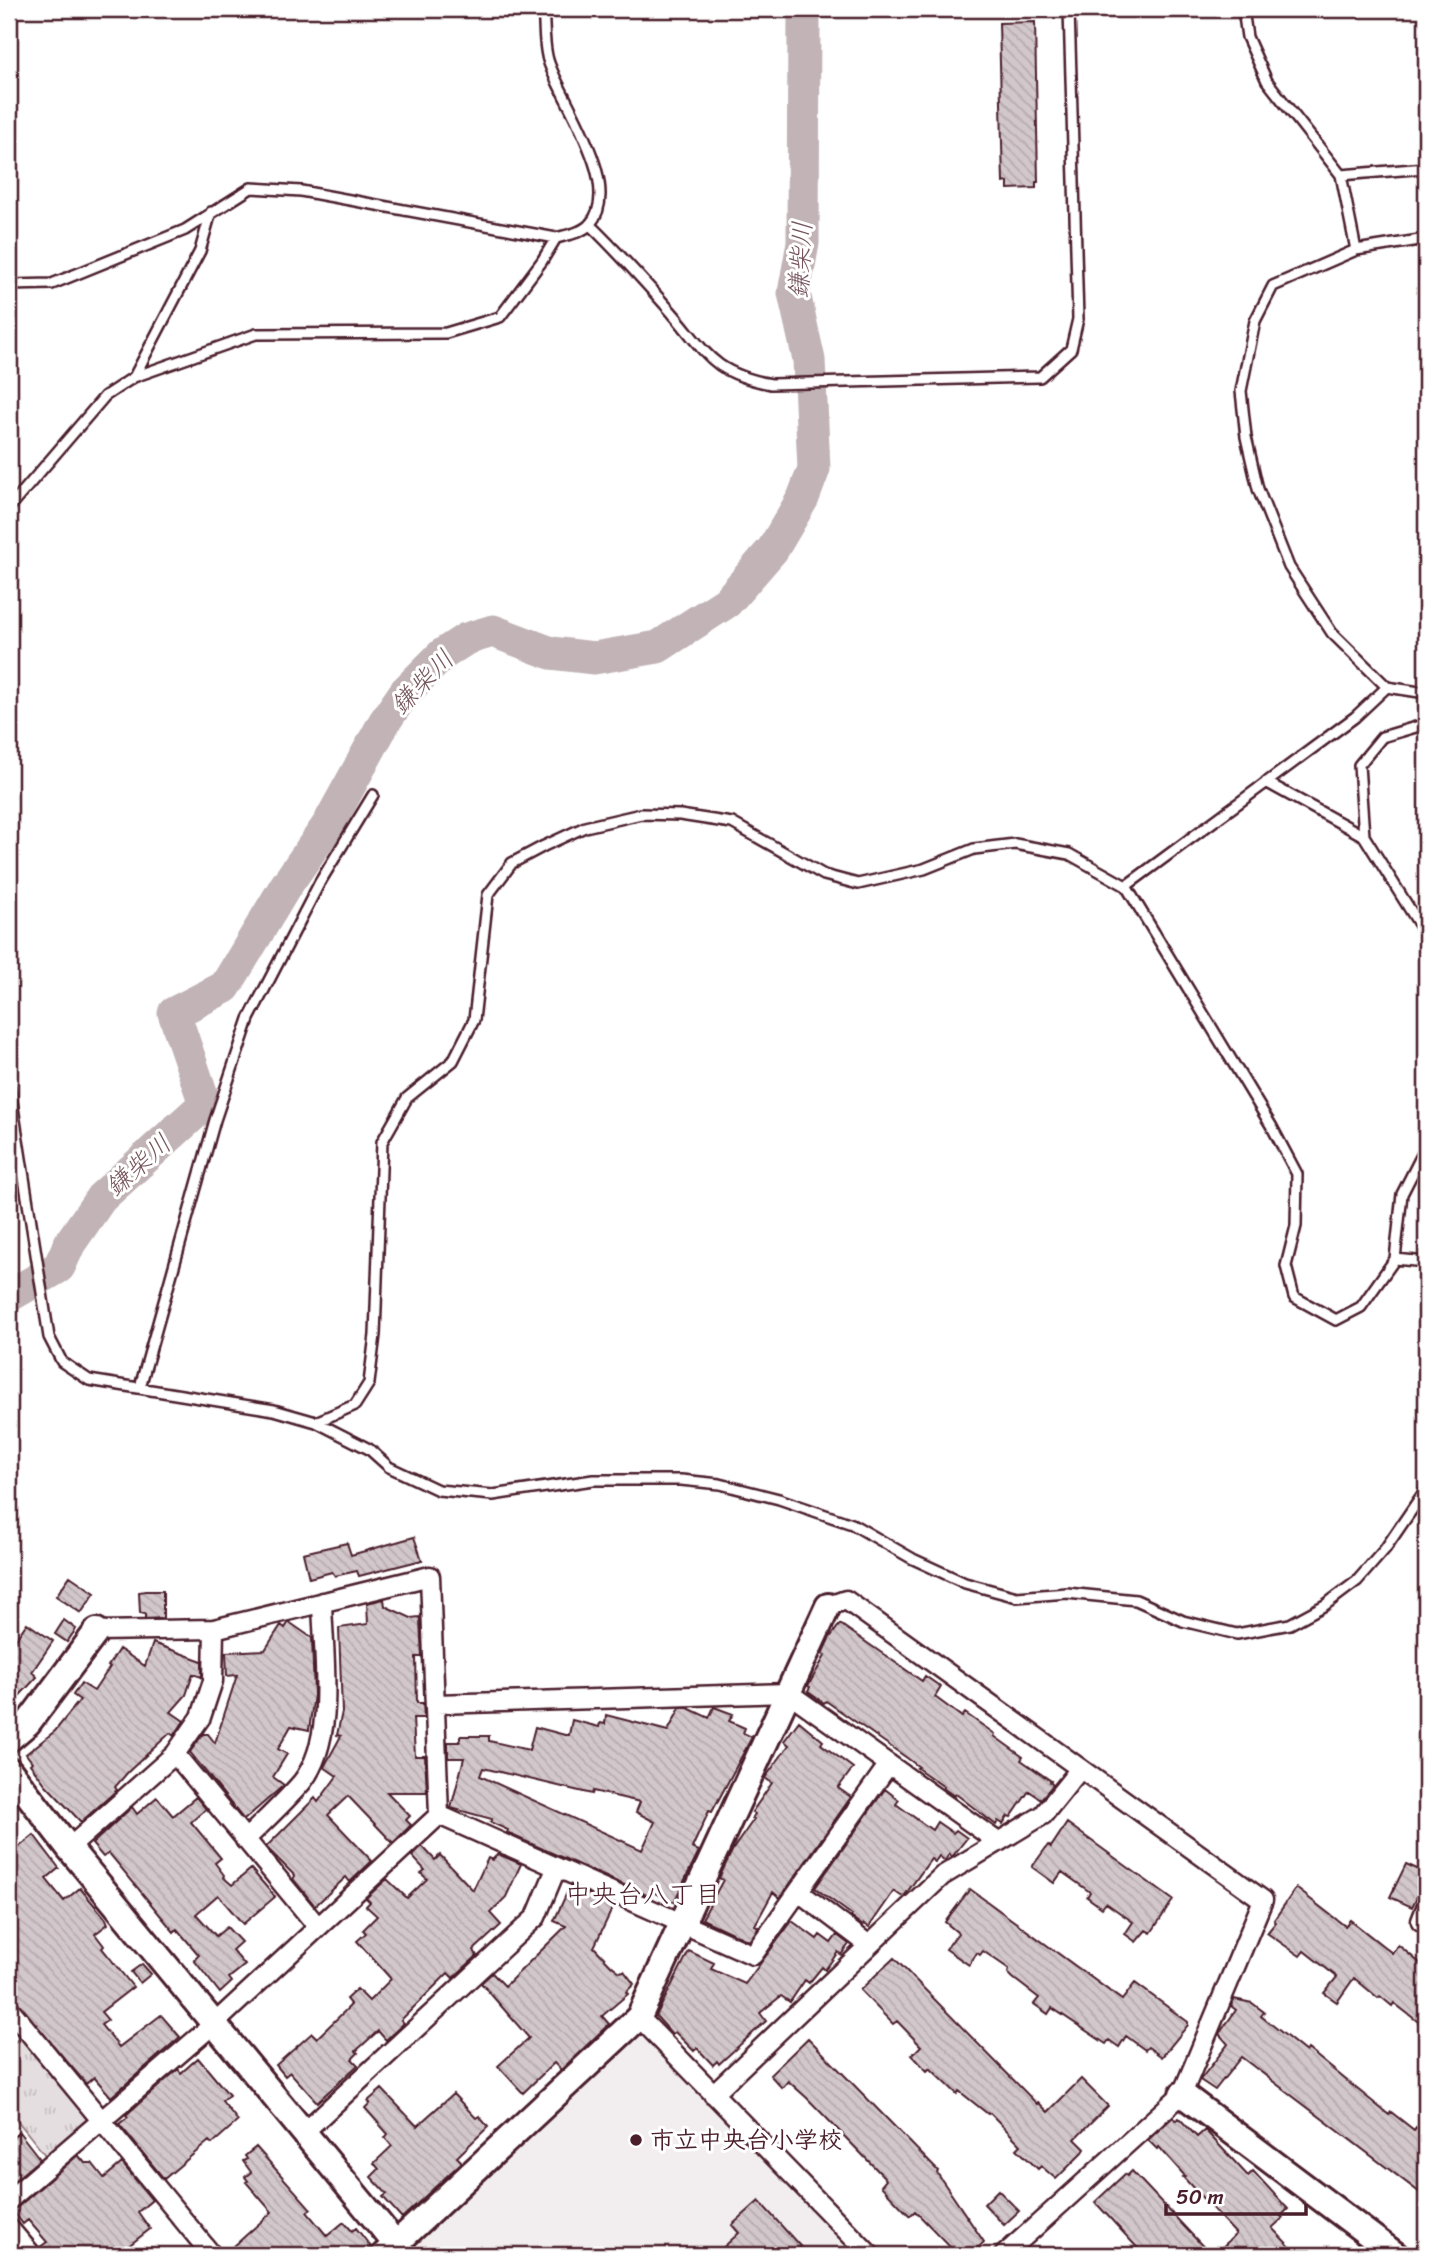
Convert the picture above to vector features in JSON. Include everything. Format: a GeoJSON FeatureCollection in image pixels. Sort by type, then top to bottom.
{"type":"FeatureCollection","features":[{"type":"Feature","properties":{"kind":"street"},"geometry":{"type":"LineString","coordinates":[[9,1739],[28,1723],[97,1631],[214,1629],[429,1576],[439,1815],[215,2024],[9,2200]]}},
{"type":"Feature","properties":{"kind":"street"},"geometry":{"type":"LineString","coordinates":[[9,1770],[69,1848],[304,2132],[395,2252],[639,2017],[828,1606],[846,1600],[1263,1900],[1182,2094],[1004,2255]]}},
{"type":"Feature","properties":{"kind":"street"},"geometry":{"type":"LineString","coordinates":[[245,1840],[303,1780],[319,1748],[326,1718],[322,1602]]}},
{"type":"Feature","properties":{"kind":"street"},"geometry":{"type":"LineString","coordinates":[[69,1848],[175,1754],[201,1717],[213,1681],[214,1629]]}},
{"type":"Feature","properties":{"kind":"street"},"geometry":{"type":"LineString","coordinates":[[436,1704],[789,1693],[998,1842]]}},
{"type":"Feature","properties":{"kind":"street"},"geometry":{"type":"LineString","coordinates":[[175,1754],[318,1927]]}},
{"type":"Feature","properties":{"kind":"street"},"geometry":{"type":"LineString","coordinates":[[439,1815],[753,1955],[889,1765]]}},
{"type":"Feature","properties":{"kind":"street"},"geometry":{"type":"LineString","coordinates":[[713,2094],[942,1876],[1043,1815],[1080,1769]]}},
{"type":"Feature","properties":{"kind":"street"},"geometry":{"type":"LineString","coordinates":[[304,2132],[536,1917],[556,1869]]}},
{"type":"Feature","properties":{"kind":"street"},"geometry":{"type":"LineString","coordinates":[[799,1892],[869,1945]]}},
{"type":"Feature","properties":{"kind":"street"},"geometry":{"type":"LineString","coordinates":[[1426,1908],[1421,1921],[1426,1924]]}},
{"type":"Feature","properties":{"kind":"street"},"geometry":{"type":"LineString","coordinates":[[9,2008],[212,2255]]}},
{"type":"Feature","properties":{"kind":"street"},"geometry":{"type":"LineString","coordinates":[[639,2017],[870,2255]]}},
{"type":"Feature","properties":{"kind":"street"},"geometry":{"type":"LineString","coordinates":[[1182,2094],[1396,2255]]}},
{"type":"Feature","properties":{"kind":"street"},"geometry":{"type":"LineString","coordinates":[[9,2228],[32,2255]]}},
{"type":"Feature","properties":{"kind":"lane"},"geometry":{"type":"LineString","coordinates":[[9,285],[52,284],[185,230],[251,188],[301,191],[556,238],[581,230],[590,225],[600,205],[599,182],[586,139],[548,61],[543,9]]}},
{"type":"Feature","properties":{"kind":"lane"},"geometry":{"type":"LineString","coordinates":[[590,225],[658,296],[709,358],[731,373],[771,384],[1040,377],[1071,349],[1077,319],[1069,9]]}},
{"type":"Feature","properties":{"kind":"lane"},"geometry":{"type":"LineString","coordinates":[[1243,9],[1247,37],[1267,81],[1340,175],[1356,250]]}},
{"type":"Feature","properties":{"kind":"lane"},"geometry":{"type":"LineString","coordinates":[[1340,175],[1426,168]]}},
{"type":"Feature","properties":{"kind":"lane"},"geometry":{"type":"LineString","coordinates":[[134,377],[200,251],[211,212]]}},
{"type":"Feature","properties":{"kind":"lane"},"geometry":{"type":"LineString","coordinates":[[9,508],[105,396],[134,377],[256,334],[446,333],[500,317],[556,238]]}},
{"type":"Feature","properties":{"kind":"lane"},"geometry":{"type":"LineString","coordinates":[[1426,239],[1356,250],[1273,286],[1255,321],[1241,391],[1246,437],[1258,489],[1289,567],[1332,633],[1387,687],[1426,694]]}},
{"type":"Feature","properties":{"kind":"lane"},"geometry":{"type":"LineString","coordinates":[[1126,886],[1355,717],[1387,687]]}},
{"type":"Feature","properties":{"kind":"lane"},"geometry":{"type":"LineString","coordinates":[[1426,724],[1382,737],[1359,765],[1364,836],[1424,932],[1426,940]]}},
{"type":"Feature","properties":{"kind":"lane"},"geometry":{"type":"LineString","coordinates":[[1266,782],[1364,836]]}},
{"type":"Feature","properties":{"kind":"lane"},"geometry":{"type":"LineString","coordinates":[[140,1387],[215,1120],[249,1019],[320,882],[373,795]]}},
{"type":"Feature","properties":{"kind":"lane"},"geometry":{"type":"LineString","coordinates":[[316,1422],[355,1405],[369,1383],[375,1335],[382,1142],[407,1097],[453,1061],[474,1020],[488,895],[512,863],[585,827],[640,814],[680,815],[732,823],[824,874],[858,884],[924,869],[974,849],[1015,844],[1069,854],[1126,886],[1272,1127],[1297,1174],[1296,1226],[1286,1266],[1294,1297],[1336,1320],[1361,1307],[1395,1259],[1402,1194],[1426,1147]]}},
{"type":"Feature","properties":{"kind":"lane"},"geometry":{"type":"LineString","coordinates":[[9,1082],[49,1337],[62,1362],[89,1380],[274,1410],[316,1422],[369,1449],[389,1467],[438,1490],[493,1495],[593,1480],[681,1480],[720,1484],[779,1499],[852,1524],[913,1559],[965,1583],[1017,1597],[1067,1593],[1136,1600],[1183,1621],[1237,1634],[1290,1624],[1325,1605],[1357,1581],[1385,1549],[1426,1489]]}},
{"type":"Feature","properties":{"kind":"lane"},"geometry":{"type":"LineString","coordinates":[[1395,1259],[1426,1262]]}},
{"type":"Feature","properties":{"kind":"shaded area","name":"市立中央台小学校"},"geometry":{"type":"Polygon","coordinates":[[[636,2038],[645,2038],[857,2255],[427,2255],[416,2242],[636,2038]]]}},
{"type":"Feature","properties":{"kind":"green space"},"geometry":{"type":"Polygon","coordinates":[[[25,2033],[95,2121],[49,2160],[9,2110],[9,2047],[25,2033]]]}},
{"type":"Feature","properties":{"kind":"building"},"geometry":{"type":"Polygon","coordinates":[[[1035,22],[1038,182],[1036,188],[1008,189],[1008,182],[1003,183],[999,23],[1035,22]]]}},
{"type":"Feature","properties":{"kind":"building"},"geometry":{"type":"Polygon","coordinates":[[[414,1537],[422,1560],[359,1576],[357,1571],[335,1576],[332,1572],[309,1578],[303,1553],[347,1543],[351,1555],[414,1537]]]}},
{"type":"Feature","properties":{"kind":"building"},"geometry":{"type":"Polygon","coordinates":[[[70,1576],[95,1593],[81,1613],[56,1596],[70,1576]]]}},
{"type":"Feature","properties":{"kind":"building"},"geometry":{"type":"Polygon","coordinates":[[[163,1591],[163,1618],[145,1619],[145,1614],[140,1613],[139,1592],[163,1591]]]}},
{"type":"Feature","properties":{"kind":"building"},"geometry":{"type":"Polygon","coordinates":[[[384,1599],[385,1606],[411,1618],[419,1617],[420,1620],[422,1657],[416,1657],[417,1703],[423,1703],[424,1718],[413,1718],[415,1756],[425,1756],[427,1792],[387,1792],[410,1816],[406,1820],[411,1825],[393,1843],[348,1796],[328,1815],[372,1861],[350,1882],[346,1877],[315,1906],[293,1879],[295,1876],[266,1847],[315,1798],[318,1802],[337,1776],[324,1767],[341,1736],[337,1735],[342,1712],[339,1628],[368,1624],[367,1603],[384,1599]]]}},
{"type":"Feature","properties":{"kind":"building"},"geometry":{"type":"Polygon","coordinates":[[[64,1620],[76,1629],[67,1642],[55,1634],[64,1620]]]}},
{"type":"Feature","properties":{"kind":"building"},"geometry":{"type":"Polygon","coordinates":[[[289,1622],[312,1638],[314,1695],[309,1730],[291,1726],[278,1749],[287,1754],[273,1777],[284,1785],[244,1820],[190,1752],[203,1734],[208,1734],[215,1743],[237,1675],[227,1676],[226,1652],[265,1650],[281,1625],[285,1628],[289,1622]]]}},
{"type":"Feature","properties":{"kind":"building"},"geometry":{"type":"Polygon","coordinates":[[[27,1623],[53,1641],[32,1672],[37,1677],[9,1707],[9,1649],[27,1623]]]}},
{"type":"Feature","properties":{"kind":"building"},"geometry":{"type":"Polygon","coordinates":[[[840,1624],[922,1681],[925,1676],[941,1687],[935,1697],[962,1717],[965,1713],[995,1734],[994,1736],[1023,1757],[1021,1760],[1053,1785],[1041,1799],[1029,1791],[1011,1817],[1008,1816],[1003,1824],[998,1821],[996,1825],[956,1794],[954,1796],[943,1788],[907,1758],[826,1701],[824,1703],[808,1692],[808,1686],[825,1656],[822,1654],[829,1639],[840,1624]]]}},
{"type":"Feature","properties":{"kind":"building"},"geometry":{"type":"Polygon","coordinates":[[[153,1643],[202,1661],[202,1677],[193,1674],[186,1695],[171,1712],[184,1721],[174,1736],[170,1733],[128,1772],[115,1787],[117,1790],[81,1822],[46,1785],[26,1754],[55,1731],[80,1700],[73,1695],[81,1683],[94,1691],[119,1649],[145,1666],[153,1643]]]}},
{"type":"Feature","properties":{"kind":"building"},"geometry":{"type":"Polygon","coordinates":[[[714,1707],[733,1714],[729,1721],[745,1728],[743,1733],[752,1737],[712,1812],[709,1811],[692,1848],[699,1851],[674,1902],[653,1892],[651,1897],[507,1833],[508,1830],[490,1822],[492,1819],[451,1808],[464,1758],[448,1758],[448,1742],[460,1742],[460,1736],[489,1736],[489,1741],[529,1750],[535,1727],[569,1735],[572,1720],[599,1727],[600,1723],[605,1724],[606,1715],[668,1731],[680,1708],[688,1708],[709,1718],[714,1707]],[[483,1768],[480,1776],[642,1850],[655,1822],[636,1812],[640,1802],[593,1791],[592,1794],[483,1768]]]}},
{"type":"Feature","properties":{"kind":"building"},"geometry":{"type":"Polygon","coordinates":[[[799,1721],[823,1741],[821,1744],[853,1768],[838,1788],[851,1797],[780,1898],[773,1892],[755,1925],[759,1927],[749,1941],[702,1919],[723,1880],[719,1878],[733,1849],[754,1819],[752,1818],[755,1814],[752,1812],[772,1783],[765,1778],[789,1745],[784,1741],[799,1721]]]}},
{"type":"Feature","properties":{"kind":"building"},"geometry":{"type":"Polygon","coordinates":[[[885,1789],[899,1800],[896,1804],[932,1830],[937,1822],[953,1833],[956,1830],[967,1838],[952,1857],[949,1854],[945,1861],[939,1856],[935,1862],[931,1859],[905,1895],[901,1896],[894,1891],[869,1927],[864,1924],[863,1926],[815,1888],[885,1789]]]}},
{"type":"Feature","properties":{"kind":"building"},"geometry":{"type":"Polygon","coordinates":[[[157,1797],[173,1816],[196,1797],[206,1809],[191,1822],[221,1858],[215,1863],[223,1877],[232,1885],[251,1869],[275,1897],[243,1924],[218,1895],[196,1914],[216,1936],[227,1927],[241,1942],[232,1950],[245,1965],[229,1978],[232,1982],[220,1993],[194,1960],[199,1955],[177,1929],[174,1932],[109,1853],[103,1857],[92,1844],[132,1807],[137,1814],[157,1797]]]}},
{"type":"Feature","properties":{"kind":"building"},"geometry":{"type":"Polygon","coordinates":[[[1067,1823],[1173,1900],[1151,1933],[1146,1930],[1136,1942],[1125,1934],[1133,1922],[1106,1903],[1102,1908],[1087,1897],[1090,1892],[1062,1872],[1054,1883],[1032,1867],[1048,1845],[1051,1847],[1067,1823]]]}},
{"type":"Feature","properties":{"kind":"building"},"geometry":{"type":"Polygon","coordinates":[[[34,1835],[59,1868],[46,1879],[64,1901],[80,1888],[106,1919],[108,1924],[95,1934],[104,1946],[102,1948],[133,1987],[101,2012],[108,2020],[101,2025],[119,2047],[161,2015],[180,2037],[111,2097],[94,2077],[86,2084],[10,1994],[15,1990],[9,1983],[9,1855],[34,1835]]]}},
{"type":"Feature","properties":{"kind":"building"},"geometry":{"type":"Polygon","coordinates":[[[422,1846],[435,1860],[440,1855],[473,1890],[488,1858],[492,1860],[498,1854],[521,1864],[506,1897],[490,1913],[501,1925],[474,1950],[477,1956],[453,1978],[448,1973],[401,2020],[404,2023],[386,2040],[378,2031],[356,2051],[358,2053],[352,2059],[358,2065],[317,2102],[290,2072],[285,2076],[276,2065],[312,2033],[317,2038],[351,2005],[346,1999],[357,1989],[369,2001],[391,1979],[357,1941],[366,1933],[363,1930],[377,1916],[366,1906],[370,1902],[366,1898],[387,1879],[407,1898],[427,1879],[421,1873],[425,1870],[412,1856],[422,1846]]]}},
{"type":"Feature","properties":{"kind":"building"},"geometry":{"type":"Polygon","coordinates":[[[1406,1864],[1426,1873],[1412,1907],[1390,1897],[1406,1864]]]}},
{"type":"Feature","properties":{"kind":"building"},"geometry":{"type":"Polygon","coordinates":[[[570,1886],[614,1905],[594,1947],[611,1965],[620,1972],[624,1971],[634,1984],[626,1992],[628,1994],[602,2016],[609,2024],[561,2070],[554,2063],[523,2093],[498,2066],[529,2038],[481,1983],[492,1973],[505,1986],[566,1926],[554,1921],[570,1886]]]}},
{"type":"Feature","properties":{"kind":"building"},"geometry":{"type":"Polygon","coordinates":[[[1296,1888],[1345,1926],[1350,1920],[1392,1953],[1398,1945],[1426,1968],[1426,2028],[1394,2003],[1392,2006],[1380,1996],[1378,1998],[1354,1978],[1337,2002],[1324,1993],[1337,1977],[1304,1951],[1300,1956],[1267,1933],[1296,1888]]]}},
{"type":"Feature","properties":{"kind":"building"},"geometry":{"type":"Polygon","coordinates":[[[970,1889],[1122,2000],[1135,1983],[1188,2022],[1188,2025],[1162,2057],[1148,2047],[1145,2050],[1126,2036],[1119,2047],[1109,2040],[1106,2044],[1052,2008],[1048,2014],[1034,2004],[1039,1998],[1013,1978],[1008,1973],[1009,1969],[983,1951],[980,1955],[977,1953],[969,1965],[946,1949],[958,1933],[945,1922],[970,1889]]]}},
{"type":"Feature","properties":{"kind":"building"},"geometry":{"type":"Polygon","coordinates":[[[792,1921],[817,1939],[820,1935],[831,1943],[837,1935],[849,1944],[841,1955],[838,1952],[825,1970],[822,1967],[809,1983],[805,1980],[790,2002],[781,1996],[760,2013],[766,2021],[719,2064],[717,2061],[713,2065],[697,2048],[694,2051],[675,2032],[672,2034],[656,2016],[689,1951],[714,1963],[711,1969],[745,1984],[792,1921]]]}},
{"type":"Feature","properties":{"kind":"building"},"geometry":{"type":"Polygon","coordinates":[[[894,1958],[1037,2104],[1038,2102],[1048,2112],[1081,2079],[1108,2106],[1075,2139],[1085,2149],[1056,2179],[1041,2166],[1038,2169],[1017,2149],[1021,2145],[990,2113],[959,2091],[957,2094],[930,2068],[927,2071],[912,2055],[921,2046],[897,2021],[893,2024],[860,1990],[894,1958]]]}},
{"type":"Feature","properties":{"kind":"building"},"geometry":{"type":"Polygon","coordinates":[[[142,1964],[151,1974],[140,1983],[131,1972],[142,1964]]]}},
{"type":"Feature","properties":{"kind":"building"},"geometry":{"type":"Polygon","coordinates":[[[1234,1999],[1252,2003],[1264,2012],[1261,2016],[1306,2052],[1308,2049],[1389,2115],[1391,2112],[1426,2136],[1426,2183],[1419,2192],[1241,2057],[1215,2090],[1200,2080],[1228,2044],[1219,2034],[1236,2010],[1231,2006],[1234,1999]]]}},
{"type":"Feature","properties":{"kind":"building"},"geometry":{"type":"Polygon","coordinates":[[[808,2038],[938,2171],[984,2242],[971,2255],[964,2255],[954,2246],[951,2248],[915,2211],[910,2216],[881,2186],[886,2180],[884,2177],[807,2098],[788,2081],[782,2088],[770,2075],[808,2038]]]}},
{"type":"Feature","properties":{"kind":"building"},"geometry":{"type":"Polygon","coordinates":[[[198,2058],[229,2095],[222,2101],[238,2121],[212,2144],[209,2141],[164,2179],[119,2124],[178,2069],[181,2073],[198,2058]]]}},
{"type":"Feature","properties":{"kind":"building"},"geometry":{"type":"Polygon","coordinates":[[[382,2089],[417,2126],[453,2094],[488,2127],[457,2157],[462,2162],[402,2218],[383,2197],[387,2194],[371,2177],[379,2169],[374,2163],[392,2146],[385,2138],[388,2134],[365,2108],[370,2103],[368,2101],[382,2089]]]}},
{"type":"Feature","properties":{"kind":"building"},"geometry":{"type":"Polygon","coordinates":[[[1173,2117],[1176,2120],[1179,2118],[1197,2137],[1205,2130],[1248,2176],[1253,2171],[1288,2209],[1272,2228],[1298,2255],[1214,2255],[1236,2234],[1159,2147],[1157,2149],[1148,2140],[1173,2117]]]}},
{"type":"Feature","properties":{"kind":"building"},"geometry":{"type":"Polygon","coordinates":[[[19,2132],[40,2159],[9,2185],[9,2141],[19,2132]]]}},
{"type":"Feature","properties":{"kind":"building"},"geometry":{"type":"Polygon","coordinates":[[[256,2147],[311,2209],[307,2212],[327,2236],[344,2222],[352,2231],[356,2228],[371,2247],[361,2255],[241,2255],[234,2246],[272,2212],[246,2182],[248,2181],[245,2177],[251,2172],[243,2161],[256,2147]]]}},
{"type":"Feature","properties":{"kind":"building"},"geometry":{"type":"Polygon","coordinates":[[[78,2155],[85,2163],[92,2163],[104,2178],[122,2163],[152,2200],[138,2212],[150,2229],[117,2255],[43,2255],[40,2247],[47,2242],[28,2220],[23,2224],[13,2211],[78,2155]]]}},
{"type":"Feature","properties":{"kind":"building"},"geometry":{"type":"Polygon","coordinates":[[[1132,2171],[1211,2255],[1144,2255],[1095,2202],[1125,2174],[1127,2176],[1132,2171]]]}},
{"type":"Feature","properties":{"kind":"building"},"geometry":{"type":"Polygon","coordinates":[[[998,2190],[1019,2211],[1004,2225],[984,2204],[998,2190]]]}},
{"type":"Feature","properties":{"kind":"building"},"geometry":{"type":"Polygon","coordinates":[[[759,2201],[808,2255],[715,2255],[739,2233],[732,2225],[759,2201]]]}},
{"type":"Feature","properties":{"kind":"waterway","name":"鎌柴川"},"geometry":{"type":"LineString","coordinates":[[9,1296],[59,1267],[70,1243],[101,1198],[205,1104],[174,1013],[225,987],[285,887],[328,825],[385,721],[405,692],[443,654],[466,639],[493,631],[551,653],[594,658],[658,647],[727,602],[773,549],[803,498],[814,469],[809,360],[794,293],[803,243],[804,9]]}},
{"type":"Feature","properties":{"kind":"place","name":"市立中央台小学校"},"geometry":{"type":"Point","coordinates":[636,2140]}},
{"type":"Feature","properties":{"kind":"district","name":"中央台八丁目"},"geometry":{"type":"Point","coordinates":[643,1894]}}]}
